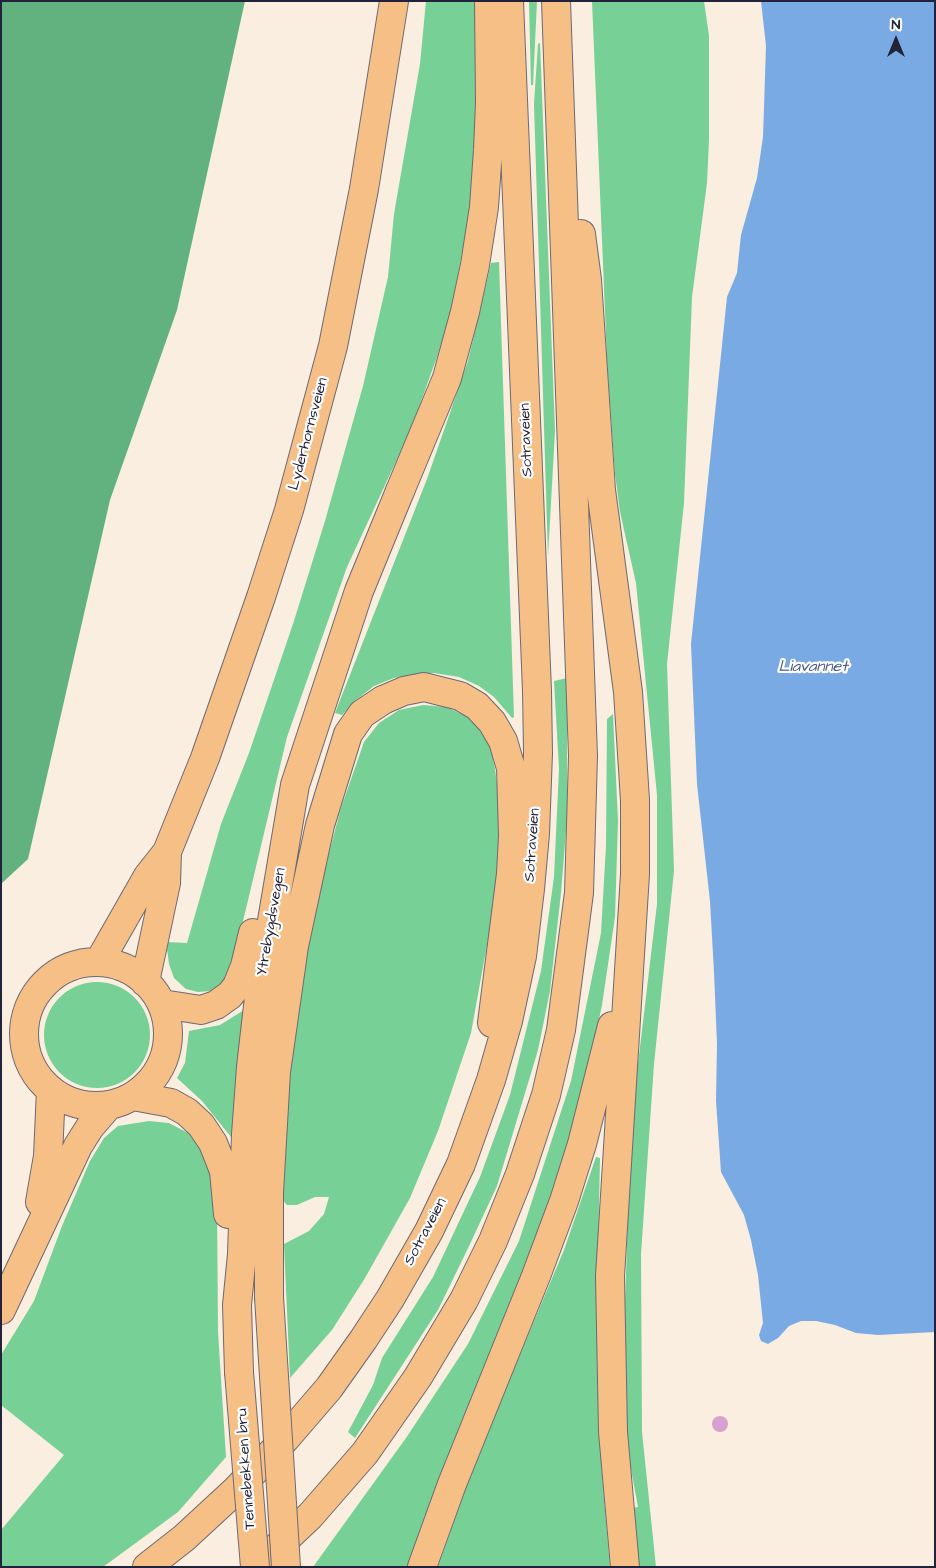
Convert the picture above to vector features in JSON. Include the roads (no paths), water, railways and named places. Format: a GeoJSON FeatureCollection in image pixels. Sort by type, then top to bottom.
{"type":"FeatureCollection","features":[{"type":"Feature","properties":{"kind":"main road","name":"Lyderhornsveien"},"geometry":{"type":"LineString","coordinates":[[99,962],[148,876],[167,852],[205,758],[262,597],[289,510],[328,365],[364,189],[394,1]]}},
{"type":"Feature","properties":{"kind":"main road","name":"Ytrebygdsvegen"},"geometry":{"type":"LineString","coordinates":[[240,1372],[237,1305],[242,1254],[246,1134],[255,1032],[294,785],[346,627],[447,378],[465,312],[484,207],[490,103],[489,1]]}},
{"type":"Feature","properties":{"kind":"main road","name":"Sotraveien"},"geometry":{"type":"LineString","coordinates":[[148,1567],[184,1538],[236,1490],[280,1444],[329,1388],[363,1340],[390,1299],[429,1231],[461,1164],[491,1080],[508,1021],[522,956],[535,834],[538,753],[509,1]]}},
{"type":"Feature","properties":{"kind":"main road"},"geometry":{"type":"LineString","coordinates":[[255,1567],[310,1516],[365,1454],[418,1377],[464,1300],[493,1241],[520,1174],[546,1095],[561,1030],[579,892],[583,756],[556,1]]}},
{"type":"Feature","properties":{"kind":"main road"},"geometry":{"type":"LineString","coordinates":[[560,82],[587,280],[601,490],[628,692],[635,800],[635,874],[610,1276],[613,1432],[625,1567]]}},
{"type":"Feature","properties":{"kind":"main road"},"geometry":{"type":"LineString","coordinates":[[286,1567],[269,1297],[269,1193],[276,1072],[294,946],[320,825],[348,734],[362,714],[383,700],[404,691],[424,688],[460,696],[477,706],[492,722],[502,741],[511,768],[513,796],[511,874],[492,1010],[491,1080]]}},
{"type":"Feature","properties":{"kind":"main road"},"geometry":{"type":"LineString","coordinates":[[162,1004],[201,1010],[216,1005],[230,995],[237,986],[245,966],[264,880],[294,785]]}},
{"type":"Feature","properties":{"kind":"main road","name":"Lyderhornsveien"},"geometry":{"type":"LineString","coordinates":[[145,982],[166,883],[167,852]]}},
{"type":"Feature","properties":{"kind":"main road"},"geometry":{"type":"LineString","coordinates":[[422,1567],[452,1484],[536,1276],[564,1201],[584,1135],[630,950]]}},
{"type":"Feature","properties":{"kind":"main road"},"geometry":{"type":"LineString","coordinates":[[1,1310],[78,1146],[90,1127],[121,1101],[152,1079],[165,1056],[168,1039],[167,1021],[162,1004],[145,982],[132,971],[116,965],[99,962],[81,964],[64,970],[49,980],[37,993],[29,1009],[25,1026],[25,1044],[30,1061],[38,1077],[51,1090],[78,1104],[93,1106],[121,1101],[170,1103],[187,1112],[201,1125],[213,1143],[224,1171],[228,1196],[228,1254],[237,1305]]}},
{"type":"Feature","properties":{"kind":"main road"},"geometry":{"type":"LineString","coordinates":[[32,1243],[48,1156],[51,1090]]}},
{"type":"Feature","properties":{"kind":"main road","name":"Tennebekken bru"},"geometry":{"type":"LineString","coordinates":[[240,1372],[255,1567]]}},
{"type":"Feature","properties":{"kind":"water","name":"Liavannet"},"geometry":{"type":"Polygon","coordinates":[[[761,1],[935,1],[935,1332],[878,1335],[856,1333],[835,1325],[816,1321],[801,1321],[789,1326],[778,1338],[768,1344],[761,1341],[759,1335],[763,1323],[758,1275],[751,1240],[744,1215],[721,1172],[716,1101],[717,1044],[710,901],[697,784],[691,644],[727,297],[737,273],[741,235],[757,178],[763,137],[766,46],[761,1]]]}}]}
